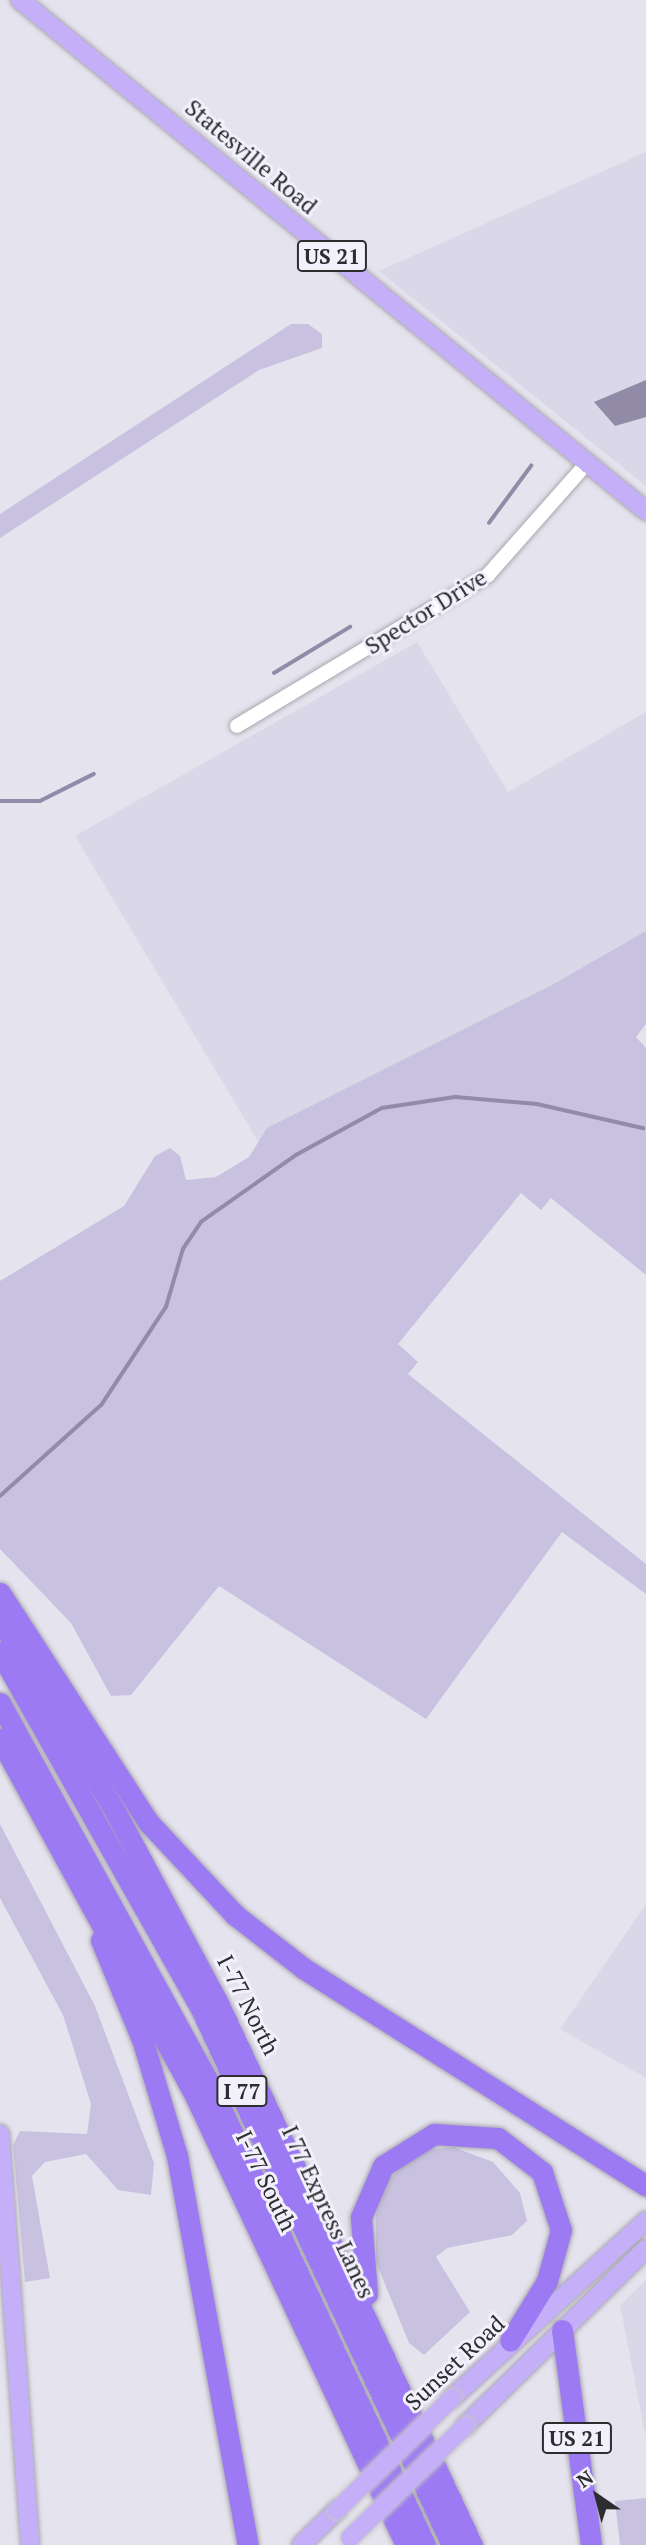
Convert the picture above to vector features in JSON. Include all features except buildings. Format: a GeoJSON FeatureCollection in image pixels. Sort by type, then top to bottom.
{"type":"FeatureCollection","features":[{"type":"Feature","properties":{"kind":"highway"},"geometry":{"type":"LineString","coordinates":[[0,1593],[149,1823],[235,1915],[303,1968],[618,2164],[646,2186]]}},
{"type":"Feature","properties":{"kind":"highway","name":"I-77 North"},"geometry":{"type":"LineString","coordinates":[[0,1619],[180,1930],[372,2324],[472,2545]]}},
{"type":"Feature","properties":{"kind":"highway","name":"I 77 Express Lanes"},"geometry":{"type":"LineString","coordinates":[[0,1652],[201,2009],[452,2545]]}},
{"type":"Feature","properties":{"kind":"highway","name":"I 77"},"geometry":{"type":"LineString","coordinates":[[0,1703],[208,2081],[425,2545]]}},
{"type":"Feature","properties":{"kind":"highway","name":"I-77 South"},"geometry":{"type":"LineString","coordinates":[[0,1739],[61,1844],[224,2153],[406,2545]]}},
{"type":"Feature","properties":{"kind":"highway"},"geometry":{"type":"LineString","coordinates":[[61,1844],[167,2117],[248,2545]]}},
{"type":"Feature","properties":{"kind":"highway"},"geometry":{"type":"LineString","coordinates":[[372,2324],[360,2228],[377,2175],[415,2142],[445,2132],[478,2133],[508,2143],[534,2163],[560,2217],[555,2265],[510,2341]]}},
{"type":"Feature","properties":{"kind":"highway"},"geometry":{"type":"LineString","coordinates":[[618,2164],[646,2167]]}},
{"type":"Feature","properties":{"kind":"highway","name":"US 21"},"geometry":{"type":"LineString","coordinates":[[562,2330],[591,2545]]}},
{"type":"Feature","properties":{"kind":"main road","name":"Statesville Road"},"geometry":{"type":"LineString","coordinates":[[20,0],[646,512]]}},
{"type":"Feature","properties":{"kind":"main road"},"geometry":{"type":"LineString","coordinates":[[0,2134],[30,2545]]}},
{"type":"Feature","properties":{"kind":"main road","name":"Sunset Road"},"geometry":{"type":"LineString","coordinates":[[301,2545],[510,2341],[646,2221]]}},
{"type":"Feature","properties":{"kind":"main road"},"geometry":{"type":"LineString","coordinates":[[346,2541],[646,2249]]}},
{"type":"Feature","properties":{"kind":"street","name":"Spector Drive"},"geometry":{"type":"LineString","coordinates":[[237,726],[488,576],[587,463]]}},
{"type":"Feature","properties":{"kind":"shaded area"},"geometry":{"type":"Polygon","coordinates":[[[646,152],[646,486],[379,271],[646,152]]]}},
{"type":"Feature","properties":{"kind":"shaded area"},"geometry":{"type":"Polygon","coordinates":[[[291,324],[308,324],[322,334],[322,348],[259,370],[0,538],[0,514],[291,324]]]}},
{"type":"Feature","properties":{"kind":"shaded area"},"geometry":{"type":"Polygon","coordinates":[[[646,380],[646,417],[615,426],[594,402],[646,380]]]}},
{"type":"Feature","properties":{"kind":"shaded area"},"geometry":{"type":"Polygon","coordinates":[[[417,642],[508,792],[646,712],[646,941],[258,1141],[75,836],[417,642]]]}},
{"type":"Feature","properties":{"kind":"shaded area"},"geometry":{"type":"Polygon","coordinates":[[[646,931],[646,1024],[636,1037],[646,1048],[646,1275],[551,1198],[541,1210],[521,1193],[398,1344],[418,1362],[408,1374],[646,1564],[646,1594],[562,1532],[426,1719],[219,1586],[131,1695],[111,1696],[71,1623],[0,1549],[0,1281],[124,1206],[155,1156],[170,1148],[180,1156],[186,1180],[216,1177],[249,1157],[267,1128],[552,985],[646,931]]]}},
{"type":"Feature","properties":{"kind":"shaded area"},"geometry":{"type":"Polygon","coordinates":[[[0,1824],[95,2006],[154,2163],[151,2195],[118,2190],[86,2154],[45,2162],[32,2176],[50,2278],[25,2282],[13,2145],[20,2131],[87,2134],[91,2104],[63,2015],[0,1898],[0,1824]]]}},
{"type":"Feature","properties":{"kind":"shaded area"},"geometry":{"type":"Polygon","coordinates":[[[646,1904],[646,2078],[560,2029],[646,1904]]]}},
{"type":"Feature","properties":{"kind":"shaded area"},"geometry":{"type":"Polygon","coordinates":[[[453,2147],[493,2162],[520,2193],[527,2221],[512,2235],[447,2248],[436,2257],[470,2312],[424,2355],[409,2343],[376,2262],[376,2214],[389,2179],[420,2151],[453,2147]]]}},
{"type":"Feature","properties":{"kind":"shaded area"},"geometry":{"type":"Polygon","coordinates":[[[646,2280],[646,2438],[620,2305],[646,2280]]]}},
{"type":"Feature","properties":{"kind":"shaded area"},"geometry":{"type":"Polygon","coordinates":[[[646,2498],[646,2545],[620,2545],[615,2501],[646,2498]]]}},
{"type":"Feature","properties":{"kind":"waterway"},"geometry":{"type":"LineString","coordinates":[[489,523],[531,466]]}},
{"type":"Feature","properties":{"kind":"waterway"},"geometry":{"type":"LineString","coordinates":[[274,673],[350,627]]}},
{"type":"Feature","properties":{"kind":"waterway"},"geometry":{"type":"LineString","coordinates":[[0,801],[40,801],[94,774]]}},
{"type":"Feature","properties":{"kind":"waterway"},"geometry":{"type":"LineString","coordinates":[[0,1496],[102,1404],[166,1307],[183,1249],[201,1222],[296,1155],[382,1108],[456,1097],[537,1104],[643,1128]]}}]}
